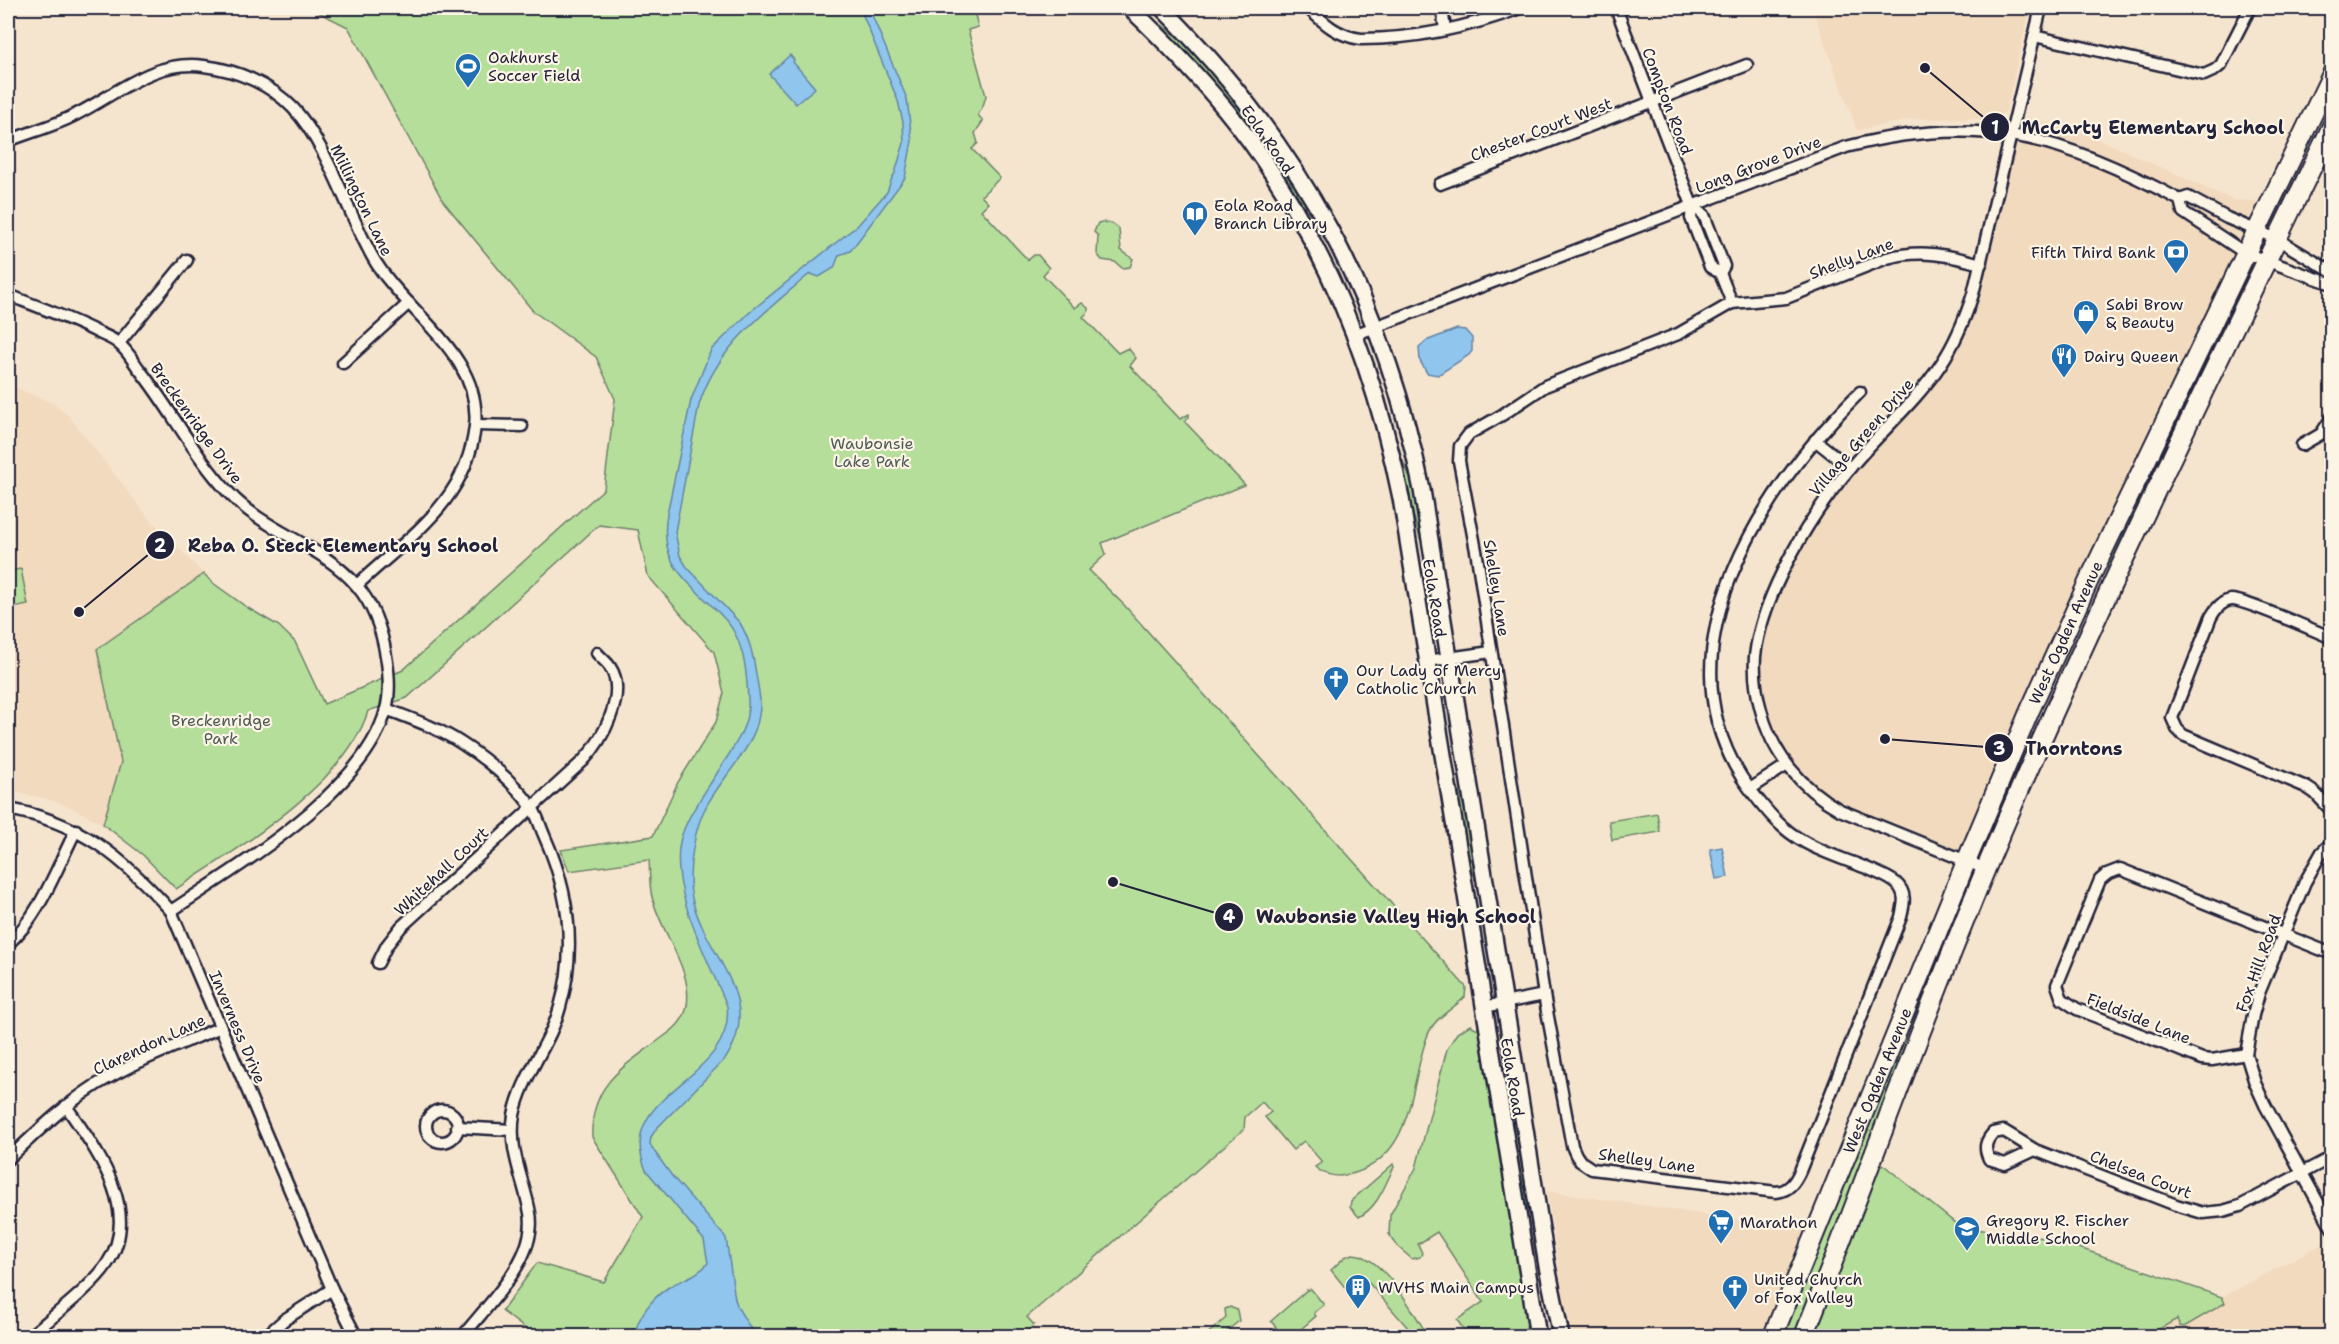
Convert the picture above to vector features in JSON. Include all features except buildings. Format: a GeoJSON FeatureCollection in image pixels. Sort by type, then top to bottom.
{"type":"FeatureCollection","features":[{"type":"Feature","properties":{"kind":"main road","name":"Eola Road"},"geometry":{"type":"LineString","coordinates":[[1130,8],[1215,96],[1240,127],[1276,181],[1316,249],[1354,335],[1388,437],[1401,498],[1538,1336]]}},
{"type":"Feature","properties":{"kind":"main road","name":"Eola Road"},"geometry":{"type":"LineString","coordinates":[[1162,8],[1219,67],[1251,105],[1284,152],[1334,235],[1376,327],[1392,374],[1414,454],[1547,1266],[1561,1336]]}},
{"type":"Feature","properties":{"kind":"main road","name":"West Ogden Avenue"},"geometry":{"type":"LineString","coordinates":[[1773,1336],[1966,862],[2090,578],[2331,74]]}},
{"type":"Feature","properties":{"kind":"main road","name":"West Ogden Avenue"},"geometry":{"type":"LineString","coordinates":[[1804,1336],[1986,869],[2107,595],[2331,126]]}},
{"type":"Feature","properties":{"kind":"main road"},"geometry":{"type":"LineString","coordinates":[[2090,578],[2107,595]]}},
{"type":"Feature","properties":{"kind":"street"},"geometry":{"type":"LineString","coordinates":[[1308,8],[1334,32],[1348,38],[1373,39],[1474,24],[1520,8]]}},
{"type":"Feature","properties":{"kind":"street"},"geometry":{"type":"LineString","coordinates":[[1442,8],[1445,30]]}},
{"type":"Feature","properties":{"kind":"street","name":"Compton Road"},"geometry":{"type":"LineString","coordinates":[[1616,8],[1692,205],[1706,219],[1724,266],[1720,273],[1732,303]]}},
{"type":"Feature","properties":{"kind":"street","name":"Village Green Drive"},"geometry":{"type":"LineString","coordinates":[[1986,869],[1840,810],[1812,792],[1787,765],[1774,745],[1762,716],[1756,686],[1755,656],[1771,601],[1790,559],[1815,515],[1850,468],[1926,385],[1941,364],[1965,318],[1981,264],[2041,8]]}},
{"type":"Feature","properties":{"kind":"street"},"geometry":{"type":"LineString","coordinates":[[2034,36],[2204,75],[2221,65],[2250,8]]}},
{"type":"Feature","properties":{"kind":"street","name":"Millington Lane"},"geometry":{"type":"LineString","coordinates":[[8,141],[74,117],[128,83],[164,69],[202,65],[239,74],[274,92],[301,117],[314,137],[371,255],[386,277],[447,347],[462,368],[472,394],[476,425],[466,469],[444,504],[357,585]]}},
{"type":"Feature","properties":{"kind":"street","name":"Chester Court West"},"geometry":{"type":"LineString","coordinates":[[1440,184],[1747,65]]}},
{"type":"Feature","properties":{"kind":"street","name":"Long Grove Drive"},"geometry":{"type":"LineString","coordinates":[[1354,335],[1846,147],[1864,142],[1929,133],[2011,135],[2078,153],[2180,200],[2188,197],[2227,218],[2277,239],[2331,272]]}},
{"type":"Feature","properties":{"kind":"street","name":"Long Grove Drive"},"geometry":{"type":"LineString","coordinates":[[2180,200],[2183,212],[2245,253],[2331,284]]}},
{"type":"Feature","properties":{"kind":"street","name":"Shelly Lane"},"geometry":{"type":"LineString","coordinates":[[1732,303],[1786,298],[1887,258],[1903,254],[1940,254],[1981,264]]}},
{"type":"Feature","properties":{"kind":"street"},"geometry":{"type":"LineString","coordinates":[[119,343],[187,260]]}},
{"type":"Feature","properties":{"kind":"street","name":"Breckenridge Drive"},"geometry":{"type":"LineString","coordinates":[[8,295],[81,324],[119,343],[149,381],[207,467],[232,497],[253,514],[325,558],[357,585],[377,620],[384,640],[388,685],[386,709],[363,757],[341,782],[273,842],[171,911]]}},
{"type":"Feature","properties":{"kind":"street"},"geometry":{"type":"LineString","coordinates":[[343,363],[409,303]]}},
{"type":"Feature","properties":{"kind":"street","name":"Shelley Lane"},"geometry":{"type":"LineString","coordinates":[[1732,303],[1678,334],[1545,386],[1502,415],[1474,430],[1463,440],[1458,453],[1469,506],[1544,995],[1572,1146],[1580,1161],[1592,1169],[1776,1192],[1790,1187],[1800,1171],[1901,917],[1904,894],[1899,885],[1880,874],[1811,846],[1794,836],[1781,826],[1750,789],[1729,755],[1720,734],[1712,685],[1713,641],[1719,612],[1756,525],[1774,494],[1815,440],[1860,392]]}},
{"type":"Feature","properties":{"kind":"street"},"geometry":{"type":"LineString","coordinates":[[2302,445],[2321,434],[2331,417]]}},
{"type":"Feature","properties":{"kind":"street"},"geometry":{"type":"LineString","coordinates":[[476,425],[522,426]]}},
{"type":"Feature","properties":{"kind":"street"},"geometry":{"type":"LineString","coordinates":[[1815,440],[1850,468]]}},
{"type":"Feature","properties":{"kind":"street"},"geometry":{"type":"LineString","coordinates":[[2331,638],[2248,604],[2232,600],[2222,604],[2211,617],[2172,718],[2183,735],[2306,787],[2315,793],[2331,811]]}},
{"type":"Feature","properties":{"kind":"street"},"geometry":{"type":"LineString","coordinates":[[1427,661],[1491,652]]}},
{"type":"Feature","properties":{"kind":"street","name":"Whitehall Court"},"geometry":{"type":"LineString","coordinates":[[378,963],[387,945],[401,927],[583,761],[606,729],[614,704],[615,680],[611,667],[597,654]]}},
{"type":"Feature","properties":{"kind":"street"},"geometry":{"type":"LineString","coordinates":[[386,709],[459,741],[498,772],[532,807],[554,857],[568,913],[570,958],[560,1010],[549,1039],[522,1091],[512,1130],[516,1164],[530,1212],[528,1247],[516,1269],[463,1336]]}},
{"type":"Feature","properties":{"kind":"street"},"geometry":{"type":"LineString","coordinates":[[1750,789],[1787,765]]}},
{"type":"Feature","properties":{"kind":"street","name":"Inverness Drive"},"geometry":{"type":"LineString","coordinates":[[8,809],[45,818],[76,830],[130,868],[171,911],[332,1289],[356,1336]]}},
{"type":"Feature","properties":{"kind":"street"},"geometry":{"type":"LineString","coordinates":[[8,944],[24,927],[38,906],[76,830]]}},
{"type":"Feature","properties":{"kind":"street","name":"Fox Hill Road"},"geometry":{"type":"LineString","coordinates":[[2331,842],[2313,866],[2283,935],[2253,1015],[2246,1054],[2258,1092],[2331,1228]]}},
{"type":"Feature","properties":{"kind":"street","name":"Fieldside Lane"},"geometry":{"type":"LineString","coordinates":[[2246,1054],[2212,1060],[2182,1052],[2068,1005],[2062,999],[2057,985],[2100,880],[2107,874],[2120,869],[2283,935]]}},
{"type":"Feature","properties":{"kind":"street"},"geometry":{"type":"LineString","coordinates":[[2283,935],[2331,954]]}},
{"type":"Feature","properties":{"kind":"street"},"geometry":{"type":"LineString","coordinates":[[1484,1007],[1544,995]]}},
{"type":"Feature","properties":{"kind":"street","name":"Clarendon Lane"},"geometry":{"type":"LineString","coordinates":[[8,1159],[66,1106],[94,1086],[128,1067],[221,1027]]}},
{"type":"Feature","properties":{"kind":"street"},"geometry":{"type":"LineString","coordinates":[[30,1336],[107,1265],[116,1247],[122,1224],[116,1194],[104,1167],[92,1143],[66,1106]]}},
{"type":"Feature","properties":{"kind":"street"},"geometry":{"type":"LineString","coordinates":[[457,1127],[512,1130]]}},
{"type":"Feature","properties":{"kind":"street","name":"Chelsea Court"},"geometry":{"type":"LineString","coordinates":[[2036,1150],[2176,1205],[2203,1212],[2223,1211],[2240,1206],[2331,1157]]}},
{"type":"Feature","properties":{"kind":"street"},"geometry":{"type":"LineString","coordinates":[[266,1336],[284,1320],[332,1289]]}},
{"type":"Feature","properties":{"kind":"shaded area"},"geometry":{"type":"Polygon","coordinates":[[[1812,8],[2030,8],[2006,111],[1993,120],[1914,119],[1857,130],[1812,8]]]}},
{"type":"Feature","properties":{"kind":"shaded area"},"geometry":{"type":"Polygon","coordinates":[[[2014,115],[2076,129],[2233,200],[2257,201],[2204,325],[1955,865],[1835,813],[1809,796],[1777,758],[1764,730],[1755,642],[1782,560],[1836,477],[1924,382],[1952,343],[1972,293],[2014,115]]]}},
{"type":"Feature","properties":{"kind":"shaded area"},"geometry":{"type":"Polygon","coordinates":[[[8,385],[51,402],[68,415],[148,517],[204,574],[97,649],[121,762],[103,824],[70,807],[44,798],[8,791],[8,385]]]}},
{"type":"Feature","properties":{"kind":"shaded area","name":"Gregory R. Fischer Middle School"},"geometry":{"type":"Polygon","coordinates":[[[1880,1162],[1960,1227],[2053,1239],[2222,1297],[2322,1244],[2331,1260],[2331,1336],[1811,1336],[1880,1162]]]}},
{"type":"Feature","properties":{"kind":"shaded area"},"geometry":{"type":"Polygon","coordinates":[[[1547,1191],[1809,1230],[1764,1336],[1574,1336],[1564,1301],[1547,1191]]]}},
{"type":"Feature","properties":{"kind":"green space"},"geometry":{"type":"Polygon","coordinates":[[[310,8],[1001,8],[975,15],[978,27],[968,30],[986,96],[978,115],[983,121],[975,133],[978,143],[972,149],[1000,178],[981,196],[988,203],[981,210],[1028,260],[1038,255],[1049,268],[1043,275],[1075,308],[1082,303],[1088,308],[1088,312],[1083,317],[1118,353],[1128,348],[1136,358],[1130,366],[1180,419],[1189,414],[1185,422],[1245,485],[1102,543],[1106,554],[1089,570],[1125,606],[1466,987],[1465,997],[1438,1019],[1430,1030],[1421,1056],[1407,1116],[1389,1150],[1375,1163],[1355,1173],[1344,1176],[1329,1175],[1315,1167],[1322,1162],[1304,1141],[1293,1150],[1265,1117],[1271,1112],[1262,1102],[1245,1117],[1244,1129],[1027,1317],[1034,1325],[1026,1332],[1029,1336],[535,1336],[502,1311],[537,1263],[604,1282],[643,1217],[592,1137],[597,1103],[612,1078],[623,1067],[674,1029],[686,1010],[688,996],[686,982],[682,967],[652,897],[649,860],[569,871],[561,850],[653,836],[678,782],[716,722],[724,693],[714,652],[648,576],[638,530],[599,525],[407,698],[368,711],[356,738],[337,764],[314,789],[258,834],[176,889],[143,855],[103,824],[121,762],[97,649],[204,574],[248,608],[279,626],[295,642],[324,704],[403,670],[604,489],[615,399],[596,357],[533,311],[443,201],[348,27],[310,8]]]}},
{"type":"Feature","properties":{"kind":"green space"},"geometry":{"type":"Polygon","coordinates":[[[1162,25],[1185,44],[1227,88],[1264,137],[1314,214],[1311,215],[1186,54],[1161,27],[1162,25]]]}},
{"type":"Feature","properties":{"kind":"green space"},"geometry":{"type":"Polygon","coordinates":[[[1098,223],[1113,224],[1119,229],[1121,250],[1133,259],[1130,267],[1122,268],[1115,262],[1102,260],[1097,254],[1098,236],[1094,232],[1098,223]]]}},
{"type":"Feature","properties":{"kind":"green space"},"geometry":{"type":"Polygon","coordinates":[[[2174,418],[2179,421],[2110,569],[2104,566],[2174,418]]]}},
{"type":"Feature","properties":{"kind":"green space"},"geometry":{"type":"Polygon","coordinates":[[[1403,461],[1416,493],[1423,537],[1420,538],[1400,462],[1403,461]]]}},
{"type":"Feature","properties":{"kind":"green space"},"geometry":{"type":"Polygon","coordinates":[[[21,569],[28,605],[8,609],[8,571],[21,569]]]}},
{"type":"Feature","properties":{"kind":"green space"},"geometry":{"type":"Polygon","coordinates":[[[1456,782],[1468,818],[1479,881],[1476,882],[1464,843],[1454,783],[1456,782]]]}},
{"type":"Feature","properties":{"kind":"green space"},"geometry":{"type":"Polygon","coordinates":[[[1657,813],[1660,832],[1612,840],[1609,821],[1657,813]]]}},
{"type":"Feature","properties":{"kind":"green space"},"geometry":{"type":"Polygon","coordinates":[[[1470,1025],[1478,1029],[1482,1036],[1527,1323],[1524,1336],[1468,1336],[1457,1320],[1483,1302],[1437,1232],[1418,1244],[1422,1253],[1420,1257],[1412,1259],[1398,1247],[1389,1234],[1390,1215],[1416,1168],[1447,1049],[1457,1033],[1470,1025]]]}},
{"type":"Feature","properties":{"kind":"green space"},"geometry":{"type":"Polygon","coordinates":[[[1904,1037],[1908,1039],[1894,1082],[1795,1336],[1783,1336],[1904,1037]]]}},
{"type":"Feature","properties":{"kind":"green space"},"geometry":{"type":"Polygon","coordinates":[[[1508,1105],[1525,1165],[1532,1212],[1529,1212],[1521,1195],[1506,1106],[1508,1105]]]}},
{"type":"Feature","properties":{"kind":"green space","name":"Gregory R. Fischer Middle School"},"geometry":{"type":"Polygon","coordinates":[[[1880,1162],[1960,1227],[2053,1239],[2222,1297],[2225,1303],[2184,1327],[2180,1326],[2177,1319],[2147,1336],[2143,1336],[2138,1330],[2126,1336],[1811,1336],[1880,1162]]]}},
{"type":"Feature","properties":{"kind":"green space"},"geometry":{"type":"Polygon","coordinates":[[[1393,1164],[1394,1167],[1380,1195],[1371,1208],[1359,1217],[1350,1207],[1351,1201],[1393,1164]]]}},
{"type":"Feature","properties":{"kind":"green space"},"geometry":{"type":"Polygon","coordinates":[[[1352,1254],[1363,1256],[1374,1263],[1395,1284],[1426,1333],[1415,1336],[1369,1283],[1365,1286],[1359,1280],[1347,1290],[1331,1270],[1345,1257],[1352,1254]]]}},
{"type":"Feature","properties":{"kind":"green space"},"geometry":{"type":"Polygon","coordinates":[[[1311,1289],[1324,1305],[1314,1313],[1316,1316],[1293,1336],[1283,1336],[1271,1321],[1311,1289]]]}},
{"type":"Feature","properties":{"kind":"green space"},"geometry":{"type":"Polygon","coordinates":[[[1230,1307],[1237,1310],[1239,1321],[1221,1336],[1205,1336],[1226,1318],[1225,1309],[1230,1307]]]}},
{"type":"Feature","properties":{"kind":"water"},"geometry":{"type":"Polygon","coordinates":[[[860,8],[869,8],[907,99],[912,141],[905,178],[850,251],[839,255],[834,268],[819,277],[811,274],[807,276],[743,333],[717,366],[699,405],[675,532],[680,556],[687,567],[743,629],[752,654],[760,705],[751,739],[713,794],[701,819],[690,871],[691,893],[699,918],[736,996],[739,1016],[737,1036],[726,1058],[656,1129],[650,1144],[672,1176],[726,1238],[735,1299],[755,1336],[635,1336],[638,1322],[646,1308],[657,1296],[700,1271],[708,1263],[704,1240],[646,1170],[640,1144],[646,1122],[659,1104],[713,1052],[725,1031],[727,1006],[685,903],[678,861],[680,842],[687,823],[739,737],[748,710],[746,673],[737,638],[726,620],[691,586],[675,566],[666,544],[667,514],[691,400],[711,350],[751,311],[858,225],[887,192],[895,173],[904,143],[903,122],[898,101],[860,8]]]}},
{"type":"Feature","properties":{"kind":"water"},"geometry":{"type":"Polygon","coordinates":[[[790,55],[793,62],[815,88],[796,104],[769,74],[790,55]]]}},
{"type":"Feature","properties":{"kind":"water"},"geometry":{"type":"Polygon","coordinates":[[[1457,329],[1465,330],[1472,338],[1472,351],[1438,375],[1427,373],[1420,361],[1419,347],[1426,341],[1457,329]]]}},
{"type":"Feature","properties":{"kind":"water"},"geometry":{"type":"Polygon","coordinates":[[[1722,847],[1728,877],[1716,879],[1710,849],[1722,847]]]}},
{"type":"Feature","properties":{"kind":"place","name":"McCarty Elementary School"},"geometry":{"type":"Point","coordinates":[1925,68]}},
{"type":"Feature","properties":{"kind":"place","name":"Oakhurst Soccer Field"},"geometry":{"type":"Point","coordinates":[468,89]}},
{"type":"Feature","properties":{"kind":"place","name":"Eola Road Branch Library"},"geometry":{"type":"Point","coordinates":[1195,237]}},
{"type":"Feature","properties":{"kind":"place","name":"Fifth Third Bank"},"geometry":{"type":"Point","coordinates":[2176,275]}},
{"type":"Feature","properties":{"kind":"place","name":"Sabi Brow & Beauty"},"geometry":{"type":"Point","coordinates":[2086,336]}},
{"type":"Feature","properties":{"kind":"place","name":"Dairy Queen"},"geometry":{"type":"Point","coordinates":[2064,379]}},
{"type":"Feature","properties":{"kind":"place","name":"Reba O. Steck Elementary School"},"geometry":{"type":"Point","coordinates":[79,612]}},
{"type":"Feature","properties":{"kind":"place","name":"Our Lady of Mercy Catholic Church"},"geometry":{"type":"Point","coordinates":[1336,702]}},
{"type":"Feature","properties":{"kind":"place","name":"Thorntons"},"geometry":{"type":"Point","coordinates":[1885,739]}},
{"type":"Feature","properties":{"kind":"place","name":"Waubonsie Valley High School"},"geometry":{"type":"Point","coordinates":[1113,882]}},
{"type":"Feature","properties":{"kind":"place","name":"Marathon"},"geometry":{"type":"Point","coordinates":[1721,1245]}},
{"type":"Feature","properties":{"kind":"place","name":"Gregory R. Fischer Middle School"},"geometry":{"type":"Point","coordinates":[1967,1252]}},
{"type":"Feature","properties":{"kind":"place","name":"WVHS Main Campus"},"geometry":{"type":"Point","coordinates":[1358,1310]}},
{"type":"Feature","properties":{"kind":"place","name":"United Church of Fox Valley"},"geometry":{"type":"Point","coordinates":[1735,1311]}},
{"type":"Feature","properties":{"kind":"park label","name":"Waubonsie Lake Park"},"geometry":{"type":"Point","coordinates":[872,452]}},
{"type":"Feature","properties":{"kind":"park label","name":"Breckenridge Park"},"geometry":{"type":"Point","coordinates":[221,729]}}]}
